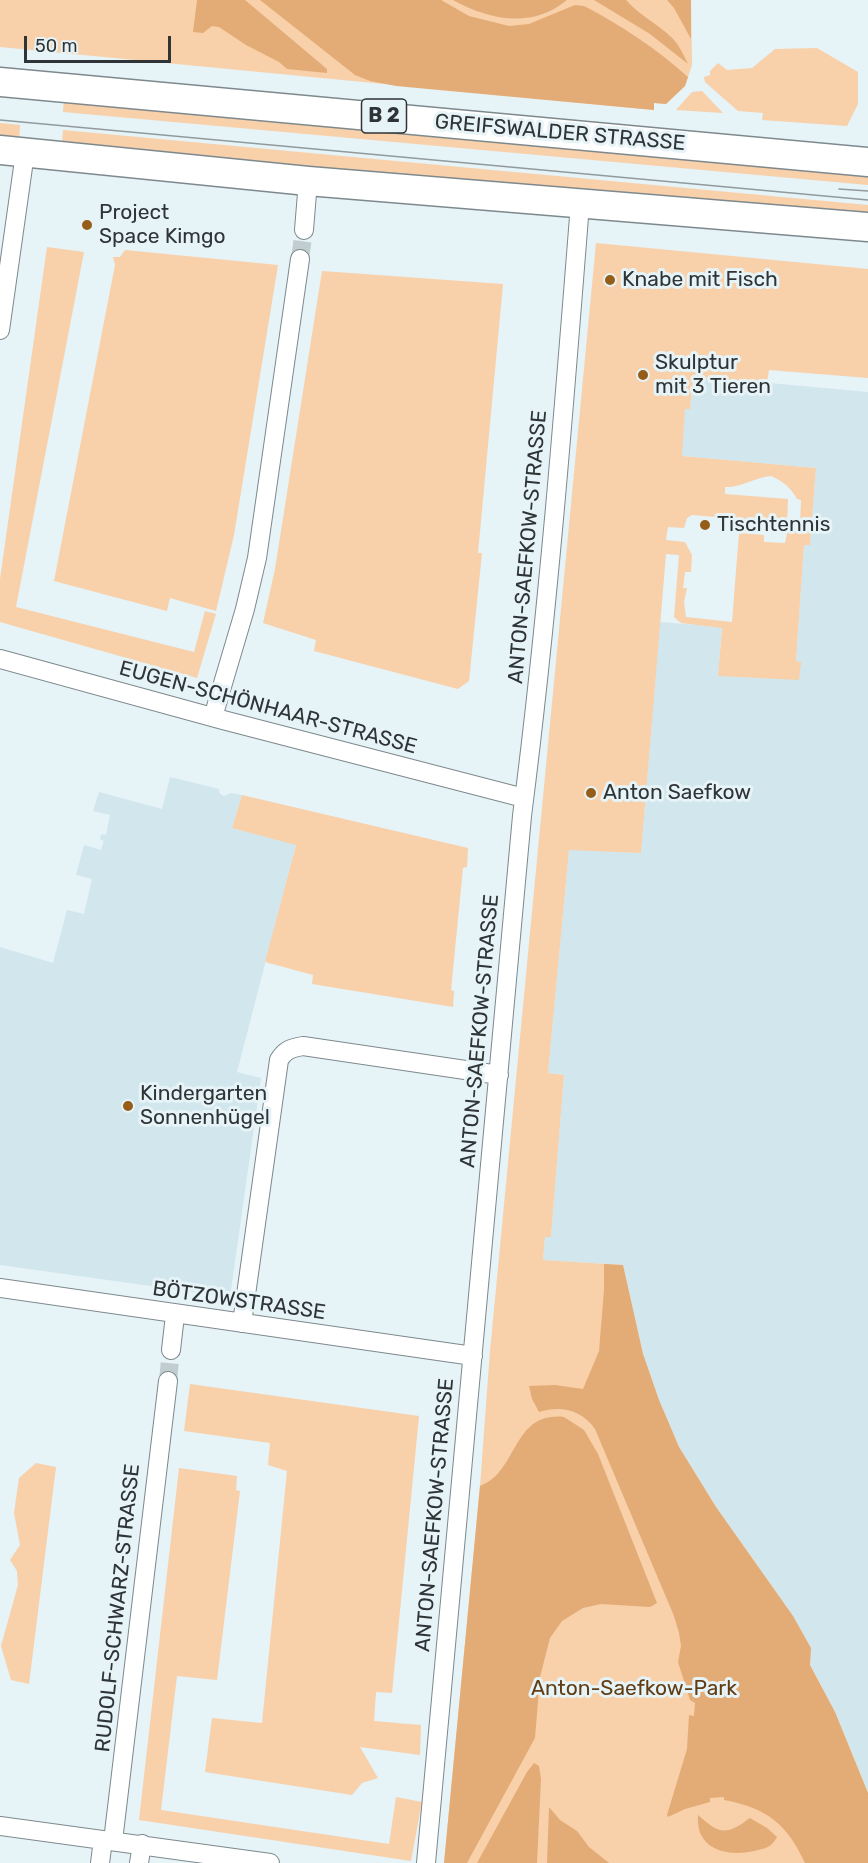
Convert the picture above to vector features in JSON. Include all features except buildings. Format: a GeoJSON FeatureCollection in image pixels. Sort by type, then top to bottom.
{"type":"FeatureCollection","features":[{"type":"Feature","properties":{"kind":"main road","name":"GREIFSWALDER STRASSE"},"geometry":{"type":"LineString","coordinates":[[0,82],[868,162]]}},
{"type":"Feature","properties":{"kind":"main road"},"geometry":{"type":"LineString","coordinates":[[12,151],[309,181],[868,227]]}},
{"type":"Feature","properties":{"kind":"street"},"geometry":{"type":"LineString","coordinates":[[0,330],[12,151]]}},
{"type":"Feature","properties":{"kind":"street"},"geometry":{"type":"LineString","coordinates":[[304,230],[309,181]]}},
{"type":"Feature","properties":{"kind":"street","name":"ANTON-SAEFKOW-STRASSE"},"geometry":{"type":"LineString","coordinates":[[426,1863],[524,798],[566,393],[580,204]]}},
{"type":"Feature","properties":{"kind":"street"},"geometry":{"type":"LineString","coordinates":[[213,717],[257,558],[300,260]]}},
{"type":"Feature","properties":{"kind":"street","name":"EUGEN-SCHÖNHAAR-STRASSE"},"geometry":{"type":"LineString","coordinates":[[0,658],[213,717],[524,798]]}},
{"type":"Feature","properties":{"kind":"street"},"geometry":{"type":"LineString","coordinates":[[242,1323],[279,1060],[283,1053],[303,1046],[499,1075]]}},
{"type":"Feature","properties":{"kind":"street","name":"BÖTZOWSTRASSE"},"geometry":{"type":"LineString","coordinates":[[0,1288],[473,1356]]}},
{"type":"Feature","properties":{"kind":"street"},"geometry":{"type":"LineString","coordinates":[[171,1350],[176,1315]]}},
{"type":"Feature","properties":{"kind":"street","name":"RUDOLF-SCHWARZ-STRASSE"},"geometry":{"type":"LineString","coordinates":[[100,1863],[108,1840],[168,1381]]}},
{"type":"Feature","properties":{"kind":"street"},"geometry":{"type":"LineString","coordinates":[[0,1826],[270,1863]]}},
{"type":"Feature","properties":{"kind":"street"},"geometry":{"type":"LineString","coordinates":[[140,1863],[142,1844]]}},
{"type":"Feature","properties":{"kind":"shaded area"},"geometry":{"type":"Polygon","coordinates":[[[197,0],[245,0],[327,69],[327,73],[287,69],[219,27],[212,26],[203,33],[193,32],[197,0]]]}},
{"type":"Feature","properties":{"kind":"shaded area"},"geometry":{"type":"Polygon","coordinates":[[[260,0],[441,0],[469,16],[509,26],[529,24],[575,5],[584,6],[638,38],[688,77],[685,86],[666,104],[654,103],[654,110],[396,86],[370,81],[355,75],[260,0]]]}},
{"type":"Feature","properties":{"kind":"shaded area"},"geometry":{"type":"Polygon","coordinates":[[[453,0],[567,0],[539,15],[510,18],[481,13],[453,0]]]}},
{"type":"Feature","properties":{"kind":"shaded area"},"geometry":{"type":"Polygon","coordinates":[[[594,0],[626,0],[673,39],[688,64],[650,34],[594,0]]]}},
{"type":"Feature","properties":{"kind":"shaded area"},"geometry":{"type":"Polygon","coordinates":[[[667,0],[691,0],[691,39],[674,8],[667,0]]]}},
{"type":"Feature","properties":{"kind":"shaded area"},"geometry":{"type":"Polygon","coordinates":[[[693,376],[868,392],[868,1793],[835,1712],[810,1664],[811,1648],[793,1616],[716,1507],[679,1447],[643,1354],[623,1265],[543,1260],[545,1236],[551,1237],[564,1075],[548,1073],[569,849],[641,853],[660,622],[722,627],[718,676],[801,662],[796,662],[804,544],[810,545],[816,468],[681,456],[685,409],[690,409],[693,376]]]}},
{"type":"Feature","properties":{"kind":"shaded area"},"geometry":{"type":"Polygon","coordinates":[[[170,777],[219,789],[220,794],[224,796],[231,793],[242,795],[232,828],[296,844],[237,1072],[261,1078],[230,1297],[0,1265],[0,947],[53,963],[67,910],[84,914],[92,879],[76,875],[84,845],[101,850],[104,841],[100,839],[101,834],[106,835],[110,815],[93,811],[99,792],[162,809],[170,777]]]}},
{"type":"Feature","properties":{"kind":"shaded area"},"geometry":{"type":"Polygon","coordinates":[[[604,1264],[623,1265],[643,1354],[679,1447],[716,1507],[793,1616],[811,1648],[810,1665],[835,1712],[868,1793],[868,1863],[805,1863],[791,1838],[774,1820],[752,1808],[724,1800],[724,1797],[710,1798],[710,1802],[685,1809],[668,1817],[667,1815],[687,1749],[689,1715],[694,1716],[695,1703],[690,1700],[678,1662],[681,1646],[674,1616],[595,1429],[577,1413],[563,1409],[539,1412],[532,1399],[529,1386],[555,1385],[583,1389],[599,1351],[604,1264]]]}},
{"type":"Feature","properties":{"kind":"shaded area"},"geometry":{"type":"Polygon","coordinates":[[[564,1417],[584,1430],[598,1454],[657,1603],[650,1607],[601,1604],[583,1608],[562,1621],[550,1638],[540,1677],[535,1738],[467,1863],[444,1863],[480,1486],[502,1469],[534,1423],[547,1418],[564,1417]]]}},
{"type":"Feature","properties":{"kind":"shaded area"},"geometry":{"type":"Polygon","coordinates":[[[534,1763],[539,1766],[541,1779],[537,1863],[477,1863],[527,1772],[534,1763]]]}},
{"type":"Feature","properties":{"kind":"shaded area"},"geometry":{"type":"Polygon","coordinates":[[[549,1807],[560,1820],[577,1831],[589,1847],[609,1863],[547,1863],[549,1807]]]}},
{"type":"Feature","properties":{"kind":"shaded area"},"geometry":{"type":"Polygon","coordinates":[[[698,1815],[716,1829],[721,1830],[732,1829],[750,1818],[777,1837],[770,1845],[762,1849],[744,1853],[724,1851],[715,1848],[702,1836],[698,1827],[698,1815]]]}},
{"type":"Feature","properties":{"kind":"green space"},"geometry":{"type":"Polygon","coordinates":[[[0,0],[691,0],[692,65],[685,86],[666,104],[654,103],[654,110],[0,47],[0,0]]]}},
{"type":"Feature","properties":{"kind":"green space"},"geometry":{"type":"Polygon","coordinates":[[[817,48],[858,72],[858,104],[847,126],[762,120],[763,113],[738,111],[705,82],[704,77],[710,75],[710,71],[718,63],[727,70],[752,68],[775,49],[817,48]]]}},
{"type":"Feature","properties":{"kind":"green space"},"geometry":{"type":"Polygon","coordinates":[[[702,91],[723,113],[676,110],[692,92],[702,91]]]}},
{"type":"Feature","properties":{"kind":"green space"},"geometry":{"type":"Polygon","coordinates":[[[64,98],[868,171],[868,185],[63,112],[64,98]]]}},
{"type":"Feature","properties":{"kind":"green space"},"geometry":{"type":"Polygon","coordinates":[[[0,123],[20,125],[19,141],[0,139],[0,123]]]}},
{"type":"Feature","properties":{"kind":"green space"},"geometry":{"type":"Polygon","coordinates":[[[63,130],[868,205],[868,219],[62,143],[63,130]]]}},
{"type":"Feature","properties":{"kind":"green space","name":"Anton-Saefkow-Park"},"geometry":{"type":"Polygon","coordinates":[[[596,243],[868,269],[868,378],[769,370],[767,383],[693,377],[690,409],[685,409],[682,456],[816,468],[810,545],[804,545],[796,661],[801,662],[799,680],[718,676],[722,628],[681,623],[674,617],[679,555],[666,554],[641,853],[569,850],[548,1073],[564,1075],[551,1237],[545,1237],[543,1260],[623,1265],[643,1354],[679,1447],[716,1507],[793,1616],[811,1648],[810,1665],[835,1712],[868,1793],[868,1863],[444,1863],[480,1486],[490,1351],[596,243]],[[771,476],[737,486],[725,487],[725,494],[788,499],[787,523],[692,515],[687,518],[684,528],[668,527],[666,540],[685,542],[692,555],[691,572],[685,572],[683,588],[687,588],[684,602],[686,617],[732,622],[739,533],[764,535],[764,542],[785,543],[789,524],[800,525],[801,500],[797,499],[783,483],[771,476]]]}},
{"type":"Feature","properties":{"kind":"green space"},"geometry":{"type":"Polygon","coordinates":[[[47,247],[84,252],[16,607],[194,652],[205,611],[216,614],[197,678],[0,622],[0,579],[47,247]]]}},
{"type":"Feature","properties":{"kind":"green space"},"geometry":{"type":"Polygon","coordinates":[[[125,250],[278,265],[234,535],[216,611],[170,598],[167,611],[54,581],[115,265],[113,257],[120,257],[125,250]]]}},
{"type":"Feature","properties":{"kind":"green space"},"geometry":{"type":"Polygon","coordinates":[[[322,271],[503,284],[478,553],[482,553],[469,681],[458,689],[314,651],[316,640],[263,623],[275,569],[322,271]]]}},
{"type":"Feature","properties":{"kind":"green space"},"geometry":{"type":"Polygon","coordinates":[[[242,795],[468,848],[467,867],[463,868],[451,990],[454,991],[453,1007],[312,984],[313,975],[265,962],[296,845],[232,828],[242,795]]]}},
{"type":"Feature","properties":{"kind":"green space"},"geometry":{"type":"Polygon","coordinates":[[[190,1384],[419,1416],[392,1693],[376,1692],[374,1721],[421,1725],[420,1755],[360,1747],[378,1778],[362,1783],[352,1795],[205,1772],[212,1718],[262,1723],[287,1471],[268,1465],[270,1443],[184,1431],[190,1384]]]}},
{"type":"Feature","properties":{"kind":"green space"},"geometry":{"type":"Polygon","coordinates":[[[36,1463],[56,1467],[29,1684],[11,1680],[1,1646],[18,1585],[17,1571],[10,1560],[20,1545],[14,1513],[19,1478],[36,1463]]]}},
{"type":"Feature","properties":{"kind":"green space"},"geometry":{"type":"Polygon","coordinates":[[[179,1468],[237,1476],[236,1490],[240,1491],[217,1680],[177,1676],[161,1810],[389,1844],[396,1797],[422,1802],[411,1861],[139,1820],[179,1468]]]}},
{"type":"Feature","properties":{"kind":"tunnel"},"geometry":{"type":"LineString","coordinates":[[300,259],[304,230]]}},
{"type":"Feature","properties":{"kind":"tunnel"},"geometry":{"type":"LineString","coordinates":[[168,1381],[171,1350]]}},
{"type":"Feature","properties":{"kind":"tram line"},"geometry":{"type":"LineString","coordinates":[[0,120],[868,200]]}},
{"type":"Feature","properties":{"kind":"tram line"},"geometry":{"type":"LineString","coordinates":[[839,189],[868,191]]}},
{"type":"Feature","properties":{"kind":"place","name":"Project Space Kimgo"},"geometry":{"type":"Point","coordinates":[87,225]}},
{"type":"Feature","properties":{"kind":"place","name":"Knabe mit Fisch"},"geometry":{"type":"Point","coordinates":[610,280]}},
{"type":"Feature","properties":{"kind":"place","name":"Skulptur mit 3 Tieren"},"geometry":{"type":"Point","coordinates":[643,375]}},
{"type":"Feature","properties":{"kind":"place","name":"Tischtennis"},"geometry":{"type":"Point","coordinates":[705,525]}},
{"type":"Feature","properties":{"kind":"place","name":"Anton Saefkow"},"geometry":{"type":"Point","coordinates":[591,793]}},
{"type":"Feature","properties":{"kind":"place","name":"Kindergarten Sonnenhügel"},"geometry":{"type":"Point","coordinates":[128,1106]}}]}
